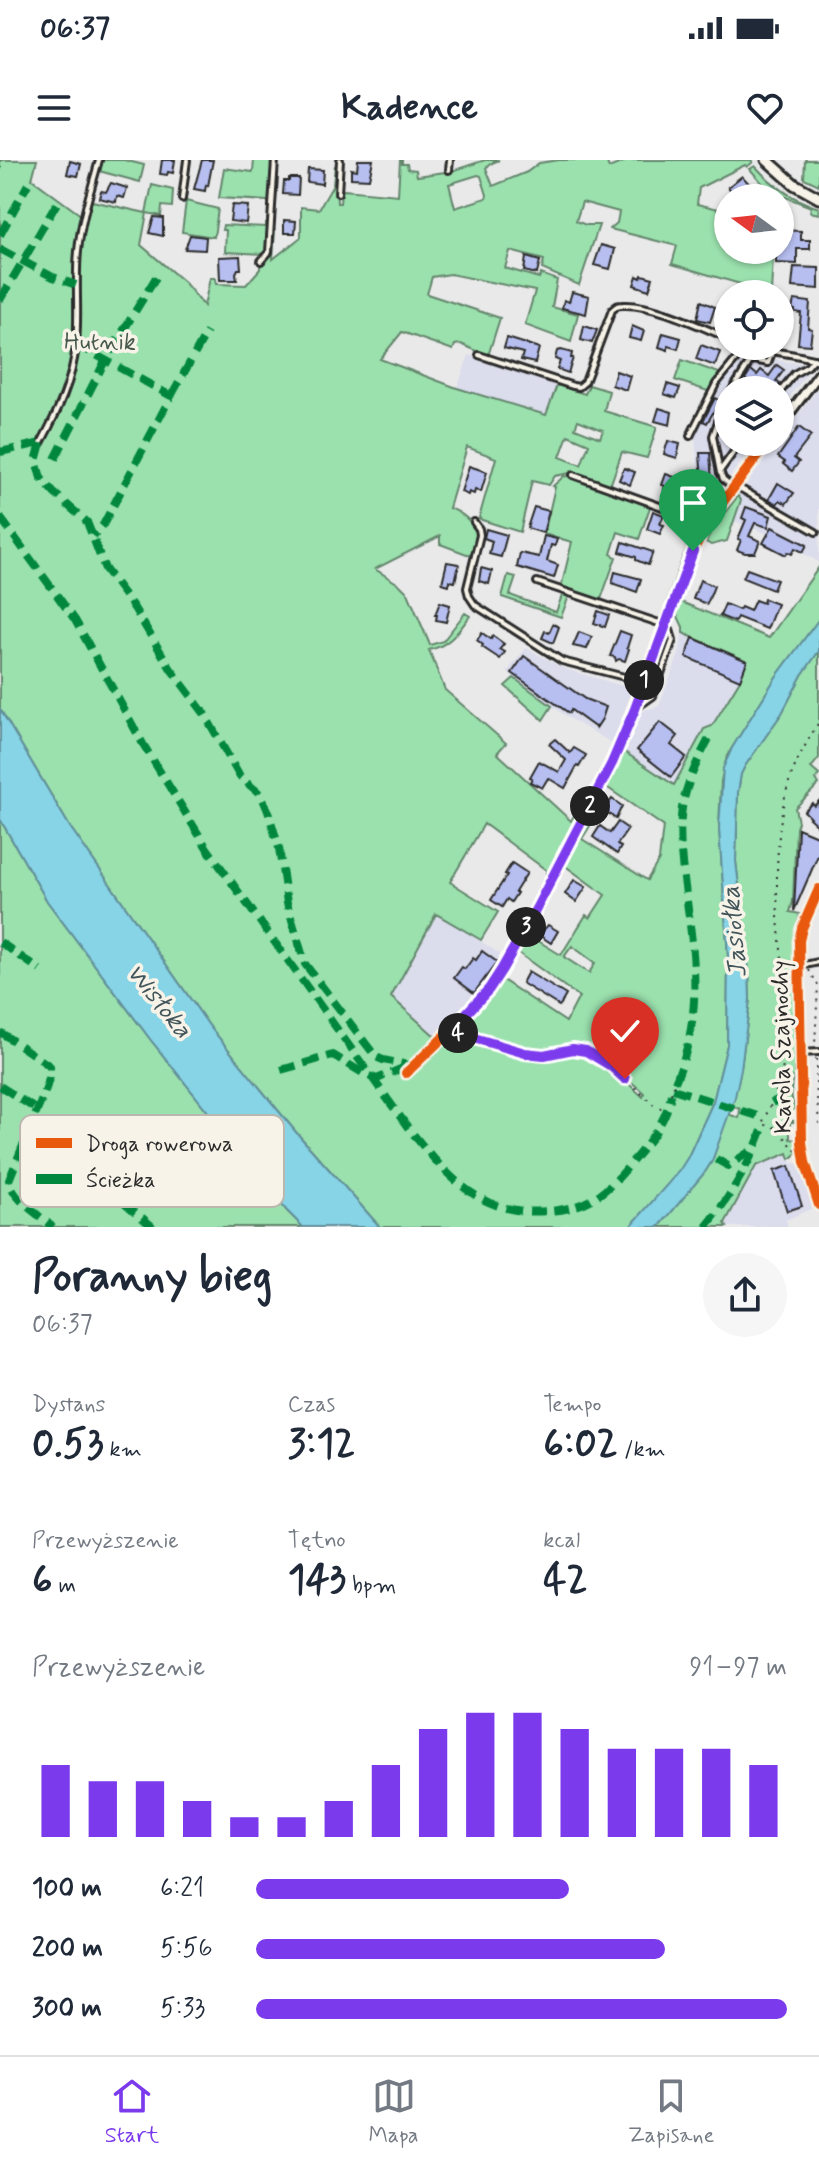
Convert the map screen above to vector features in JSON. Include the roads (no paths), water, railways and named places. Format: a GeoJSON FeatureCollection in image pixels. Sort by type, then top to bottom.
{"type":"FeatureCollection","features":[{"type":"Feature","properties":{"kind":"street"},"geometry":{"type":"LineString","coordinates":[[767,160],[794,184],[819,198]]}},
{"type":"Feature","properties":{"kind":"street"},"geometry":{"type":"LineString","coordinates":[[794,407],[819,374]]}},
{"type":"Feature","properties":{"kind":"street"},"geometry":{"type":"LineString","coordinates":[[406,1073],[489,989],[534,913],[612,763],[690,557],[707,523],[758,456]]}},
{"type":"Feature","properties":{"kind":"street","name":"Karola Szajnochy"},"geometry":{"type":"LineString","coordinates":[[819,889],[800,933],[803,966],[802,1142],[819,1205]]}},
{"type":"Feature","properties":{"kind":"lane"},"geometry":{"type":"LineString","coordinates":[[41,443],[61,404],[71,372],[76,344],[78,251],[99,160]]}},
{"type":"Feature","properties":{"kind":"lane"},"geometry":{"type":"LineString","coordinates":[[182,199],[187,160]]}},
{"type":"Feature","properties":{"kind":"lane"},"geometry":{"type":"LineString","coordinates":[[261,261],[269,252],[275,160]]}},
{"type":"Feature","properties":{"kind":"lane"},"geometry":{"type":"LineString","coordinates":[[338,193],[340,160]]}},
{"type":"Feature","properties":{"kind":"lane"},"geometry":{"type":"LineString","coordinates":[[449,170],[450,160]]}},
{"type":"Feature","properties":{"kind":"lane"},"geometry":{"type":"LineString","coordinates":[[479,355],[579,387],[585,382],[612,310],[618,305],[653,310],[714,333]]}},
{"type":"Feature","properties":{"kind":"lane"},"geometry":{"type":"LineString","coordinates":[[794,356],[817,360]]}},
{"type":"Feature","properties":{"kind":"lane"},"geometry":{"type":"LineString","coordinates":[[690,436],[716,384],[737,360]]}},
{"type":"Feature","properties":{"kind":"lane"},"geometry":{"type":"LineString","coordinates":[[741,376],[754,360]]}},
{"type":"Feature","properties":{"kind":"lane"},"geometry":{"type":"LineString","coordinates":[[792,376],[817,360]]}},
{"type":"Feature","properties":{"kind":"lane"},"geometry":{"type":"LineString","coordinates":[[716,456],[723,479],[816,532]]}},
{"type":"Feature","properties":{"kind":"lane"},"geometry":{"type":"LineString","coordinates":[[720,473],[732,456]]}},
{"type":"Feature","properties":{"kind":"lane"},"geometry":{"type":"LineString","coordinates":[[573,475],[707,523]]}},
{"type":"Feature","properties":{"kind":"lane"},"geometry":{"type":"LineString","coordinates":[[474,522],[480,535],[467,588],[475,605],[562,661],[644,682]]}},
{"type":"Feature","properties":{"kind":"lane"},"geometry":{"type":"LineString","coordinates":[[537,582],[665,625],[673,640],[653,696],[635,709]]}},
{"type":"Feature","properties":{"kind":"lane"},"geometry":{"type":"LineString","coordinates":[[803,966],[819,962]]}},
{"type":"Feature","properties":{"kind":"lane"},"geometry":{"type":"LineString","coordinates":[[801,1053],[817,1052]]}},
{"type":"Feature","properties":{"kind":"water","name":"Jasiołka"},"geometry":{"type":"Polygon","coordinates":[[[819,619],[819,651],[741,774],[736,861],[750,999],[735,1097],[712,1161],[705,1172],[659,1227],[630,1227],[688,1157],[713,1102],[727,1045],[728,957],[719,828],[723,768],[776,677],[819,619]]]}},
{"type":"Feature","properties":{"kind":"water","name":"Wisłoka"},"geometry":{"type":"Polygon","coordinates":[[[0,709],[70,827],[210,1027],[282,1115],[211,1115],[47,901],[0,819],[0,709]]]}},
{"type":"Feature","properties":{"kind":"water"},"geometry":{"type":"Polygon","coordinates":[[[284,1118],[380,1227],[303,1227],[284,1207],[284,1118]]]}},
{"type":"Feature","properties":{"kind":"park label","name":"Hutnik"},"geometry":{"type":"Point","coordinates":[100,341]}}]}
